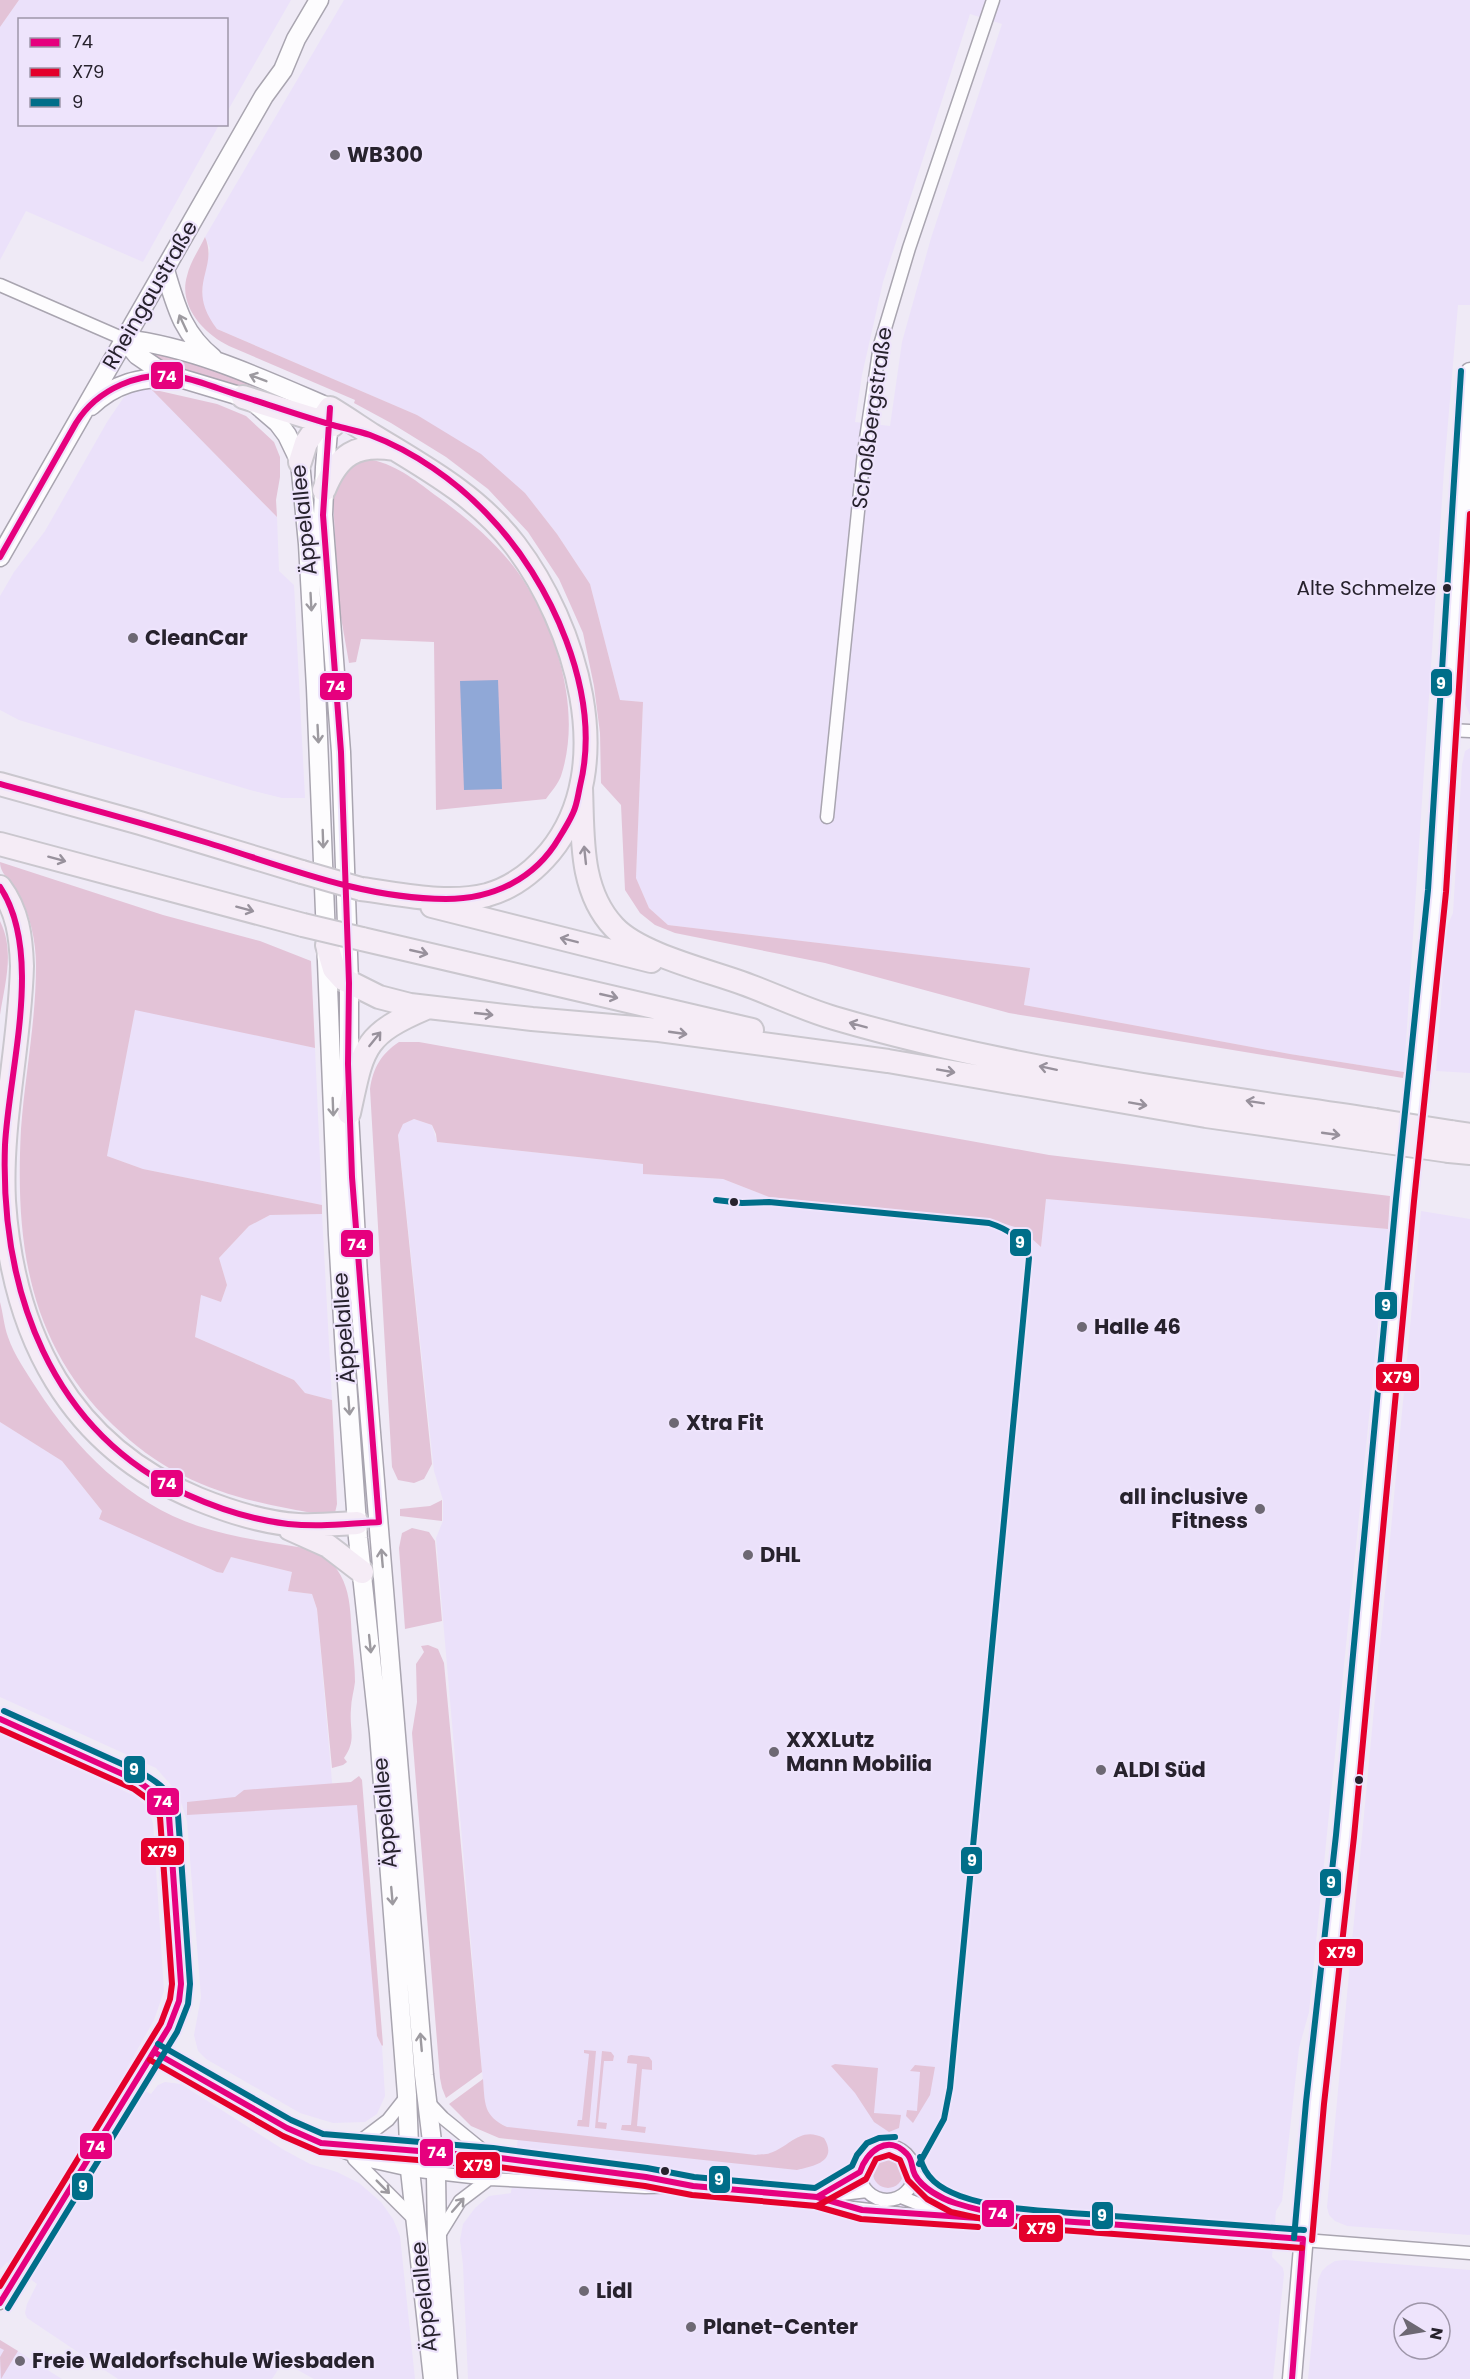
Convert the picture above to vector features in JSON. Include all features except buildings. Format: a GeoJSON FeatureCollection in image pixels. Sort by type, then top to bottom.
{"type":"FeatureCollection","features":[{"type":"Feature","properties":{"kind":"highway"},"geometry":{"type":"LineString","coordinates":[[243,397],[327,418],[373,435],[442,477],[489,516],[515,546],[547,594],[564,631],[578,680],[583,710],[585,750],[581,788],[575,811],[558,842],[531,871],[502,890],[487,895],[448,898],[361,889]]}},
{"type":"Feature","properties":{"kind":"highway"},"geometry":{"type":"LineString","coordinates":[[300,462],[306,443],[327,418]]}},
{"type":"Feature","properties":{"kind":"highway"},"geometry":{"type":"LineString","coordinates":[[324,490],[335,466],[348,454],[371,448],[399,450]]}},
{"type":"Feature","properties":{"kind":"highway"},"geometry":{"type":"LineString","coordinates":[[0,783],[361,889],[728,979]]}},
{"type":"Feature","properties":{"kind":"highway"},"geometry":{"type":"LineString","coordinates":[[581,788],[587,874],[593,895],[614,928],[639,946],[822,1014],[920,1041],[1105,1080],[1374,1130],[1460,1143]]}},
{"type":"Feature","properties":{"kind":"highway"},"geometry":{"type":"LineString","coordinates":[[0,844],[303,925],[888,1061]]}},
{"type":"Feature","properties":{"kind":"highway"},"geometry":{"type":"LineString","coordinates":[[0,887],[16,917],[20,933],[22,966],[6,1128],[4,1200],[13,1272],[31,1332],[48,1367],[66,1396],[103,1439],[127,1461],[153,1478],[196,1499],[234,1513],[275,1522],[305,1525],[368,1523]]}},
{"type":"Feature","properties":{"kind":"highway"},"geometry":{"type":"LineString","coordinates":[[327,945],[337,974],[349,983],[394,1002],[426,1008],[659,1030],[888,1061],[1206,1116],[1374,1130]]}},
{"type":"Feature","properties":{"kind":"highway"},"geometry":{"type":"LineString","coordinates":[[350,1113],[358,1074],[365,1052],[372,1041],[382,1030],[426,1008]]}},
{"type":"Feature","properties":{"kind":"highway"},"geometry":{"type":"LineString","coordinates":[[275,1522],[328,1546],[362,1572]]}},
{"type":"Feature","properties":{"kind":"main road","name":"Rheingaustraße"},"geometry":{"type":"LineString","coordinates":[[0,557],[264,96],[271,75],[319,0]]}},
{"type":"Feature","properties":{"kind":"main road"},"geometry":{"type":"LineString","coordinates":[[165,270],[186,330],[200,347],[220,364]]}},
{"type":"Feature","properties":{"kind":"main road"},"geometry":{"type":"LineString","coordinates":[[124,339],[162,345],[220,364],[327,418]]}},
{"type":"Feature","properties":{"kind":"main road","name":"Äppelallee"},"geometry":{"type":"LineString","coordinates":[[124,339],[139,356],[173,376],[243,397],[262,408],[278,423],[295,448],[300,462],[308,544],[338,1235],[434,2153],[437,2239],[448,2379]]}},
{"type":"Feature","properties":{"kind":"main road"},"geometry":{"type":"LineString","coordinates":[[1292,2379],[1315,2103],[1348,1810],[1437,891],[1470,372]]}},
{"type":"Feature","properties":{"kind":"main road"},"geometry":{"type":"LineString","coordinates":[[81,415],[114,388],[144,379],[173,376]]}},
{"type":"Feature","properties":{"kind":"main road","name":"Äppelallee"},"geometry":{"type":"LineString","coordinates":[[327,418],[324,490],[327,585],[341,752],[349,983],[350,1113],[368,1523],[362,1572],[375,1689],[407,2095],[410,2170],[433,2379]]}},
{"type":"Feature","properties":{"kind":"street","name":"Schoßbergstraße"},"geometry":{"type":"LineString","coordinates":[[827,817],[864,452],[880,345],[909,248],[993,0]]}},
{"type":"Feature","properties":{"kind":"street"},"geometry":{"type":"LineString","coordinates":[[0,285],[124,339]]}},
{"type":"Feature","properties":{"kind":"street"},"geometry":{"type":"LineString","coordinates":[[1448,730],[1470,731]]}},
{"type":"Feature","properties":{"kind":"street"},"geometry":{"type":"LineString","coordinates":[[0,1719],[138,1781],[154,1790],[167,1808],[182,1984],[176,2011],[154,2052],[0,2303]]}},
{"type":"Feature","properties":{"kind":"street"},"geometry":{"type":"LineString","coordinates":[[154,2052],[298,2134],[410,2170],[436,2175],[489,2179],[645,2187],[693,2186]]}},
{"type":"Feature","properties":{"kind":"street"},"geometry":{"type":"LineString","coordinates":[[352,2150],[388,2121],[407,2095]]}},
{"type":"Feature","properties":{"kind":"street"},"geometry":{"type":"LineString","coordinates":[[427,2100],[443,2118],[492,2157]]}},
{"type":"Feature","properties":{"kind":"street"},"geometry":{"type":"LineString","coordinates":[[901,2197],[910,2188],[915,2175],[915,2168],[909,2156],[902,2149],[891,2145],[876,2148],[862,2162],[860,2172],[867,2191],[879,2199],[901,2197],[946,2215]]}},
{"type":"Feature","properties":{"kind":"street"},"geometry":{"type":"LineString","coordinates":[[352,2150],[409,2149],[492,2157],[646,2177],[693,2186],[817,2197],[867,2191]]}},
{"type":"Feature","properties":{"kind":"street"},"geometry":{"type":"LineString","coordinates":[[352,2150],[416,2222]]}},
{"type":"Feature","properties":{"kind":"street"},"geometry":{"type":"LineString","coordinates":[[817,2197],[860,2172]]}},
{"type":"Feature","properties":{"kind":"street"},"geometry":{"type":"LineString","coordinates":[[915,2175],[931,2191],[954,2203],[1022,2218]]}},
{"type":"Feature","properties":{"kind":"street"},"geometry":{"type":"LineString","coordinates":[[437,2239],[460,2201],[489,2179]]}},
{"type":"Feature","properties":{"kind":"street"},"geometry":{"type":"LineString","coordinates":[[817,2197],[845,2207],[918,2216],[1022,2218],[1470,2253]]}},
{"type":"Feature","properties":{"kind":"shaded area"},"geometry":{"type":"Polygon","coordinates":[[[0,0],[19,0],[0,27],[0,0]]]}},
{"type":"Feature","properties":{"kind":"shaded area"},"geometry":{"type":"Polygon","coordinates":[[[19,0],[291,0],[228,110],[228,18],[18,18],[18,126],[218,126],[143,262],[26,211],[0,260],[0,27],[19,0]]]}},
{"type":"Feature","properties":{"kind":"shaded area"},"geometry":{"type":"Polygon","coordinates":[[[344,0],[1470,0],[1470,305],[1458,305],[1444,470],[1404,1072],[1290,1054],[1024,1005],[1029,968],[668,925],[649,908],[636,878],[643,702],[620,700],[590,584],[557,534],[525,493],[417,415],[217,329],[207,316],[202,299],[203,280],[210,248],[205,237],[344,0]],[[970,14],[883,282],[862,375],[855,422],[890,426],[902,342],[931,238],[1002,24],[970,14]]]}},
{"type":"Feature","properties":{"kind":"shaded area"},"geometry":{"type":"Polygon","coordinates":[[[205,237],[208,259],[202,289],[203,301],[217,329],[417,415],[481,454],[525,493],[557,534],[590,584],[620,700],[643,702],[636,878],[649,908],[668,925],[1030,968],[1024,1005],[1290,1054],[1404,1072],[1403,1078],[1009,1013],[825,963],[675,933],[655,925],[640,913],[625,890],[621,805],[601,783],[600,733],[594,686],[583,633],[559,579],[528,532],[488,489],[446,457],[354,403],[355,400],[229,346],[202,326],[190,308],[185,287],[190,266],[205,237]]]}},
{"type":"Feature","properties":{"kind":"shaded area"},"geometry":{"type":"Polygon","coordinates":[[[158,348],[206,365],[291,402],[291,404],[151,358],[158,348]]]}},
{"type":"Feature","properties":{"kind":"shaded area"},"geometry":{"type":"Polygon","coordinates":[[[139,389],[151,389],[277,517],[279,571],[294,585],[305,798],[282,798],[250,790],[19,720],[0,710],[0,596],[14,572],[45,531],[107,422],[124,397],[139,389]]]}},
{"type":"Feature","properties":{"kind":"shaded area"},"geometry":{"type":"Polygon","coordinates":[[[151,389],[217,404],[246,416],[274,442],[280,457],[280,477],[276,500],[277,517],[151,389]]]}},
{"type":"Feature","properties":{"kind":"shaded area"},"geometry":{"type":"Polygon","coordinates":[[[367,459],[403,472],[474,525],[498,548],[528,588],[558,655],[568,704],[567,753],[561,776],[546,799],[436,810],[434,642],[361,639],[356,662],[349,663],[339,606],[333,500],[336,481],[353,462],[367,459]]]}},
{"type":"Feature","properties":{"kind":"shaded area"},"geometry":{"type":"Polygon","coordinates":[[[1470,620],[1470,715],[1465,704],[1470,620]]]}},
{"type":"Feature","properties":{"kind":"shaded area"},"geometry":{"type":"Polygon","coordinates":[[[1470,748],[1470,1073],[1436,1071],[1446,929],[1453,913],[1462,765],[1465,751],[1470,748]]]}},
{"type":"Feature","properties":{"kind":"shaded area"},"geometry":{"type":"Polygon","coordinates":[[[0,862],[163,915],[260,941],[311,961],[315,1048],[135,1010],[107,1156],[143,1169],[322,1205],[322,1214],[270,1215],[249,1226],[219,1258],[227,1285],[221,1302],[201,1295],[195,1337],[294,1380],[305,1393],[332,1400],[337,1504],[335,1513],[304,1511],[246,1499],[207,1486],[163,1465],[113,1425],[84,1393],[62,1360],[45,1325],[33,1289],[25,1251],[21,1211],[21,1129],[34,1007],[35,947],[32,928],[22,901],[16,888],[2,871],[0,862]]]}},
{"type":"Feature","properties":{"kind":"shaded area"},"geometry":{"type":"Polygon","coordinates":[[[0,921],[5,932],[8,967],[0,1015],[0,921]]]}},
{"type":"Feature","properties":{"kind":"shaded area"},"geometry":{"type":"Polygon","coordinates":[[[135,1009],[315,1048],[322,1205],[143,1169],[107,1156],[135,1009]]]}},
{"type":"Feature","properties":{"kind":"shaded area"},"geometry":{"type":"Polygon","coordinates":[[[399,1042],[419,1042],[1049,1155],[1390,1196],[1388,1229],[1046,1199],[1041,1247],[1021,1229],[995,1221],[882,1213],[882,1209],[769,1197],[723,1179],[643,1174],[643,1164],[437,1142],[432,1125],[414,1119],[403,1124],[398,1135],[432,1464],[424,1479],[414,1483],[398,1480],[392,1467],[370,1089],[373,1074],[379,1062],[387,1051],[399,1042]]]}},
{"type":"Feature","properties":{"kind":"shaded area"},"geometry":{"type":"Polygon","coordinates":[[[414,1119],[432,1125],[437,1142],[643,1164],[643,1174],[723,1179],[769,1197],[882,1209],[883,1213],[995,1221],[1021,1229],[1041,1247],[1046,1199],[1388,1229],[1309,2012],[1299,2048],[1282,2201],[1276,2211],[1272,2257],[1283,2268],[1284,2274],[1273,2379],[468,2379],[460,2240],[463,2224],[475,2208],[489,2196],[511,2193],[519,2130],[493,2120],[485,2105],[436,1538],[443,1521],[443,1500],[434,1471],[398,1134],[403,1124],[414,1119]]]}},
{"type":"Feature","properties":{"kind":"shaded area"},"geometry":{"type":"Polygon","coordinates":[[[1421,1211],[1470,1219],[1470,2235],[1347,2226],[1335,2221],[1329,2215],[1327,2207],[1421,1211]]]}},
{"type":"Feature","properties":{"kind":"shaded area"},"geometry":{"type":"Polygon","coordinates":[[[322,1214],[332,1400],[305,1393],[294,1380],[195,1337],[201,1295],[221,1302],[227,1285],[219,1258],[249,1226],[270,1215],[322,1214]]]}},
{"type":"Feature","properties":{"kind":"shaded area"},"geometry":{"type":"Polygon","coordinates":[[[0,1302],[11,1344],[21,1364],[52,1411],[87,1453],[127,1488],[173,1516],[198,1526],[240,1537],[310,1549],[334,1565],[341,1575],[349,1599],[355,1671],[351,1706],[351,1740],[344,1758],[347,1762],[343,1765],[332,1768],[317,1609],[312,1594],[288,1591],[292,1572],[231,1557],[223,1573],[217,1572],[99,1519],[102,1511],[62,1461],[0,1422],[0,1302]]]}},
{"type":"Feature","properties":{"kind":"shaded area"},"geometry":{"type":"Polygon","coordinates":[[[0,1422],[62,1461],[102,1511],[99,1518],[223,1573],[231,1557],[292,1572],[288,1591],[312,1594],[317,1609],[334,1805],[358,1805],[360,1822],[377,2036],[382,2046],[385,2096],[377,2114],[365,2122],[333,2123],[300,2113],[206,2059],[198,2051],[194,2035],[201,1997],[187,1821],[178,1793],[156,1768],[0,1697],[0,1422]]]}},
{"type":"Feature","properties":{"kind":"shaded area"},"geometry":{"type":"Polygon","coordinates":[[[442,1500],[442,1521],[400,1516],[400,1509],[430,1506],[442,1500]]]}},
{"type":"Feature","properties":{"kind":"shaded area"},"geometry":{"type":"Polygon","coordinates":[[[412,1528],[429,1532],[435,1541],[442,1621],[405,1629],[399,1548],[402,1533],[412,1528]]]}},
{"type":"Feature","properties":{"kind":"shaded area"},"geometry":{"type":"Polygon","coordinates":[[[428,1645],[438,1649],[444,1663],[482,2072],[446,2098],[440,2078],[412,1733],[417,1702],[416,1664],[424,1652],[421,1646],[428,1645]]]}},
{"type":"Feature","properties":{"kind":"shaded area"},"geometry":{"type":"Polygon","coordinates":[[[0,1734],[133,1795],[147,1806],[153,1823],[164,1991],[154,2020],[121,2079],[151,2094],[158,2085],[165,2082],[181,2084],[284,2150],[310,2164],[337,2172],[359,2183],[381,2202],[393,2219],[400,2236],[415,2379],[314,2379],[283,2362],[272,2379],[118,2379],[27,2318],[25,2313],[27,2304],[37,2284],[7,2262],[0,2270],[0,1734]]]}},
{"type":"Feature","properties":{"kind":"shaded area"},"geometry":{"type":"Polygon","coordinates":[[[359,1776],[362,1780],[382,2046],[377,2036],[357,1805],[187,1815],[187,1802],[235,1797],[244,1790],[351,1782],[359,1776]]]}},
{"type":"Feature","properties":{"kind":"shaded area"},"geometry":{"type":"Polygon","coordinates":[[[584,2050],[596,2051],[589,2127],[577,2126],[578,2120],[582,2120],[589,2054],[584,2053],[584,2050]]]}},
{"type":"Feature","properties":{"kind":"shaded area"},"geometry":{"type":"Polygon","coordinates":[[[602,2051],[611,2052],[614,2056],[613,2061],[604,2061],[598,2122],[607,2123],[606,2129],[595,2128],[602,2051]]]}},
{"type":"Feature","properties":{"kind":"shaded area"},"geometry":{"type":"Polygon","coordinates":[[[628,2056],[649,2057],[652,2061],[652,2070],[642,2069],[637,2126],[646,2127],[645,2133],[621,2130],[622,2125],[631,2125],[637,2064],[627,2063],[628,2056]]]}},
{"type":"Feature","properties":{"kind":"shaded area"},"geometry":{"type":"Polygon","coordinates":[[[835,2064],[878,2068],[874,2113],[901,2115],[899,2128],[889,2132],[874,2122],[855,2093],[831,2066],[835,2064]]]}},
{"type":"Feature","properties":{"kind":"shaded area"},"geometry":{"type":"Polygon","coordinates":[[[915,2065],[935,2067],[930,2095],[913,2123],[906,2116],[907,2110],[917,2111],[920,2072],[910,2071],[915,2065]]]}},
{"type":"Feature","properties":{"kind":"shaded area"},"geometry":{"type":"Polygon","coordinates":[[[483,2079],[485,2102],[489,2113],[507,2127],[756,2155],[770,2153],[808,2134],[824,2138],[828,2152],[826,2157],[817,2164],[797,2170],[499,2138],[471,2126],[449,2104],[483,2079]]]}},
{"type":"Feature","properties":{"kind":"shaded area"},"geometry":{"type":"Polygon","coordinates":[[[888,2158],[894,2159],[902,2167],[902,2179],[894,2187],[888,2188],[882,2187],[874,2179],[873,2173],[874,2167],[882,2159],[888,2158]]]}},
{"type":"Feature","properties":{"kind":"shaded area"},"geometry":{"type":"Polygon","coordinates":[[[1345,2260],[1470,2270],[1470,2379],[1308,2379],[1318,2280],[1327,2266],[1335,2261],[1345,2260]]]}},
{"type":"Feature","properties":{"kind":"shaded area","name":"Freie Waldorfschule Wiesbaden"},"geometry":{"type":"Polygon","coordinates":[[[0,2340],[62,2379],[0,2379],[0,2340]]]}},
{"type":"Feature","properties":{"kind":"shaded area"},"geometry":{"type":"Polygon","coordinates":[[[0,2340],[18,2351],[1,2379],[0,2357],[4,2350],[0,2348],[0,2340]]]}},
{"type":"Feature","properties":{"kind":"water"},"geometry":{"type":"Polygon","coordinates":[[[498,680],[502,789],[464,790],[460,681],[498,680]]]}},
{"type":"Feature","properties":{"kind":"transit line","name":"9"},"geometry":{"type":"LineString","coordinates":[[1294,2238],[1306,2102],[1336,1835],[1396,1199],[1428,890],[1461,371]]}},
{"type":"Feature","properties":{"kind":"transit line","name":"74"},"geometry":{"type":"LineString","coordinates":[[0,557],[85,411],[108,392],[135,380],[150,376],[180,377],[366,434],[418,458],[462,490],[487,514],[532,571],[551,605],[578,677],[584,714],[585,751],[574,810],[565,829],[538,865],[511,884],[496,891],[446,899],[415,898],[324,880],[205,842],[0,784]]}},
{"type":"Feature","properties":{"kind":"transit line","name":"74"},"geometry":{"type":"LineString","coordinates":[[330,408],[323,515],[341,752],[349,983],[348,1064],[352,1177],[379,1522]]}},
{"type":"Feature","properties":{"kind":"transit line","name":"X79"},"geometry":{"type":"LineString","coordinates":[[1312,2240],[1324,2104],[1354,1837],[1414,1201],[1446,892],[1470,514]]}},
{"type":"Feature","properties":{"kind":"transit line","name":"74"},"geometry":{"type":"LineString","coordinates":[[0,887],[13,914],[20,944],[22,978],[17,1047],[5,1145],[6,1199],[12,1252],[24,1303],[43,1351],[68,1395],[100,1434],[140,1468],[200,1500],[250,1517],[288,1524],[379,1522]]}},
{"type":"Feature","properties":{"kind":"transit line","name":"9"},"geometry":{"type":"LineString","coordinates":[[716,1200],[742,1203],[769,1202],[989,1223],[1014,1235],[1029,1258],[950,2088],[944,2119],[919,2164]]}},
{"type":"Feature","properties":{"kind":"transit line","name":"9"},"geometry":{"type":"LineString","coordinates":[[4,1711],[142,1773],[160,1785],[169,1795],[178,1815],[190,1984],[188,2004],[177,2032],[8,2308]]}},
{"type":"Feature","properties":{"kind":"transit line","name":"74"},"geometry":{"type":"LineString","coordinates":[[0,1719],[138,1781],[162,1799],[169,1816],[181,1984],[179,2001],[169,2027],[0,2303]]}},
{"type":"Feature","properties":{"kind":"transit line","name":"X79"},"geometry":{"type":"LineString","coordinates":[[0,1729],[134,1789],[152,1802],[160,1817],[172,1984],[170,1999],[161,2023],[0,2286]]}},
{"type":"Feature","properties":{"kind":"transit line","name":"9"},"geometry":{"type":"LineString","coordinates":[[158,2044],[291,2120],[323,2134],[493,2148],[647,2168],[694,2177],[815,2188],[852,2166],[857,2155],[867,2143],[879,2138],[895,2137]]}},
{"type":"Feature","properties":{"kind":"transit line","name":"74"},"geometry":{"type":"LineString","coordinates":[[154,2052],[287,2128],[321,2143],[492,2157],[646,2177],[693,2186],[817,2197],[860,2172],[872,2152],[885,2145],[892,2145],[900,2148],[909,2156],[915,2175],[927,2189],[950,2201],[992,2213],[1050,2220],[1303,2239]]}},
{"type":"Feature","properties":{"kind":"transit line","name":"X79"},"geometry":{"type":"LineString","coordinates":[[150,2060],[283,2136],[320,2152],[491,2166],[645,2186],[692,2195],[817,2206],[866,2179],[876,2159],[889,2155],[900,2160],[908,2180],[927,2199],[951,2212],[1020,2227],[1302,2248]]}},
{"type":"Feature","properties":{"kind":"transit line","name":"9"},"geometry":{"type":"LineString","coordinates":[[920,2157],[925,2171],[939,2186],[960,2196],[993,2205],[1304,2230]]}},
{"type":"Feature","properties":{"kind":"transit line","name":"74"},"geometry":{"type":"LineString","coordinates":[[794,2195],[817,2197],[862,2210],[978,2218]]}},
{"type":"Feature","properties":{"kind":"transit line","name":"X79"},"geometry":{"type":"LineString","coordinates":[[793,2204],[815,2206],[861,2219],[978,2227]]}},
{"type":"Feature","properties":{"kind":"transit line","name":"74"},"geometry":{"type":"LineString","coordinates":[[1292,2379],[1303,2239]]}},
{"type":"Feature","properties":{"kind":"place","name":"WB300"},"geometry":{"type":"Point","coordinates":[335,155]}},
{"type":"Feature","properties":{"kind":"place","name":"Alte Schmelze"},"geometry":{"type":"Point","coordinates":[1447,588]}},
{"type":"Feature","properties":{"kind":"place","name":"CleanCar"},"geometry":{"type":"Point","coordinates":[133,638]}},
{"type":"Feature","properties":{"kind":"place","name":"Halle 46"},"geometry":{"type":"Point","coordinates":[1082,1327]}},
{"type":"Feature","properties":{"kind":"place","name":"Xtra Fit"},"geometry":{"type":"Point","coordinates":[674,1423]}},
{"type":"Feature","properties":{"kind":"place","name":"all inclusive Fitness"},"geometry":{"type":"Point","coordinates":[1260,1509]}},
{"type":"Feature","properties":{"kind":"place","name":"DHL"},"geometry":{"type":"Point","coordinates":[748,1555]}},
{"type":"Feature","properties":{"kind":"place","name":"XXXLutz Mann Mobilia"},"geometry":{"type":"Point","coordinates":[774,1752]}},
{"type":"Feature","properties":{"kind":"place","name":"ALDI Süd"},"geometry":{"type":"Point","coordinates":[1101,1770]}},
{"type":"Feature","properties":{"kind":"place","name":"Lidl"},"geometry":{"type":"Point","coordinates":[584,2291]}},
{"type":"Feature","properties":{"kind":"place","name":"Planet-Center"},"geometry":{"type":"Point","coordinates":[691,2327]}},
{"type":"Feature","properties":{"kind":"place","name":"Freie Waldorfschule Wiesbaden"},"geometry":{"type":"Point","coordinates":[20,2361]}}]}
